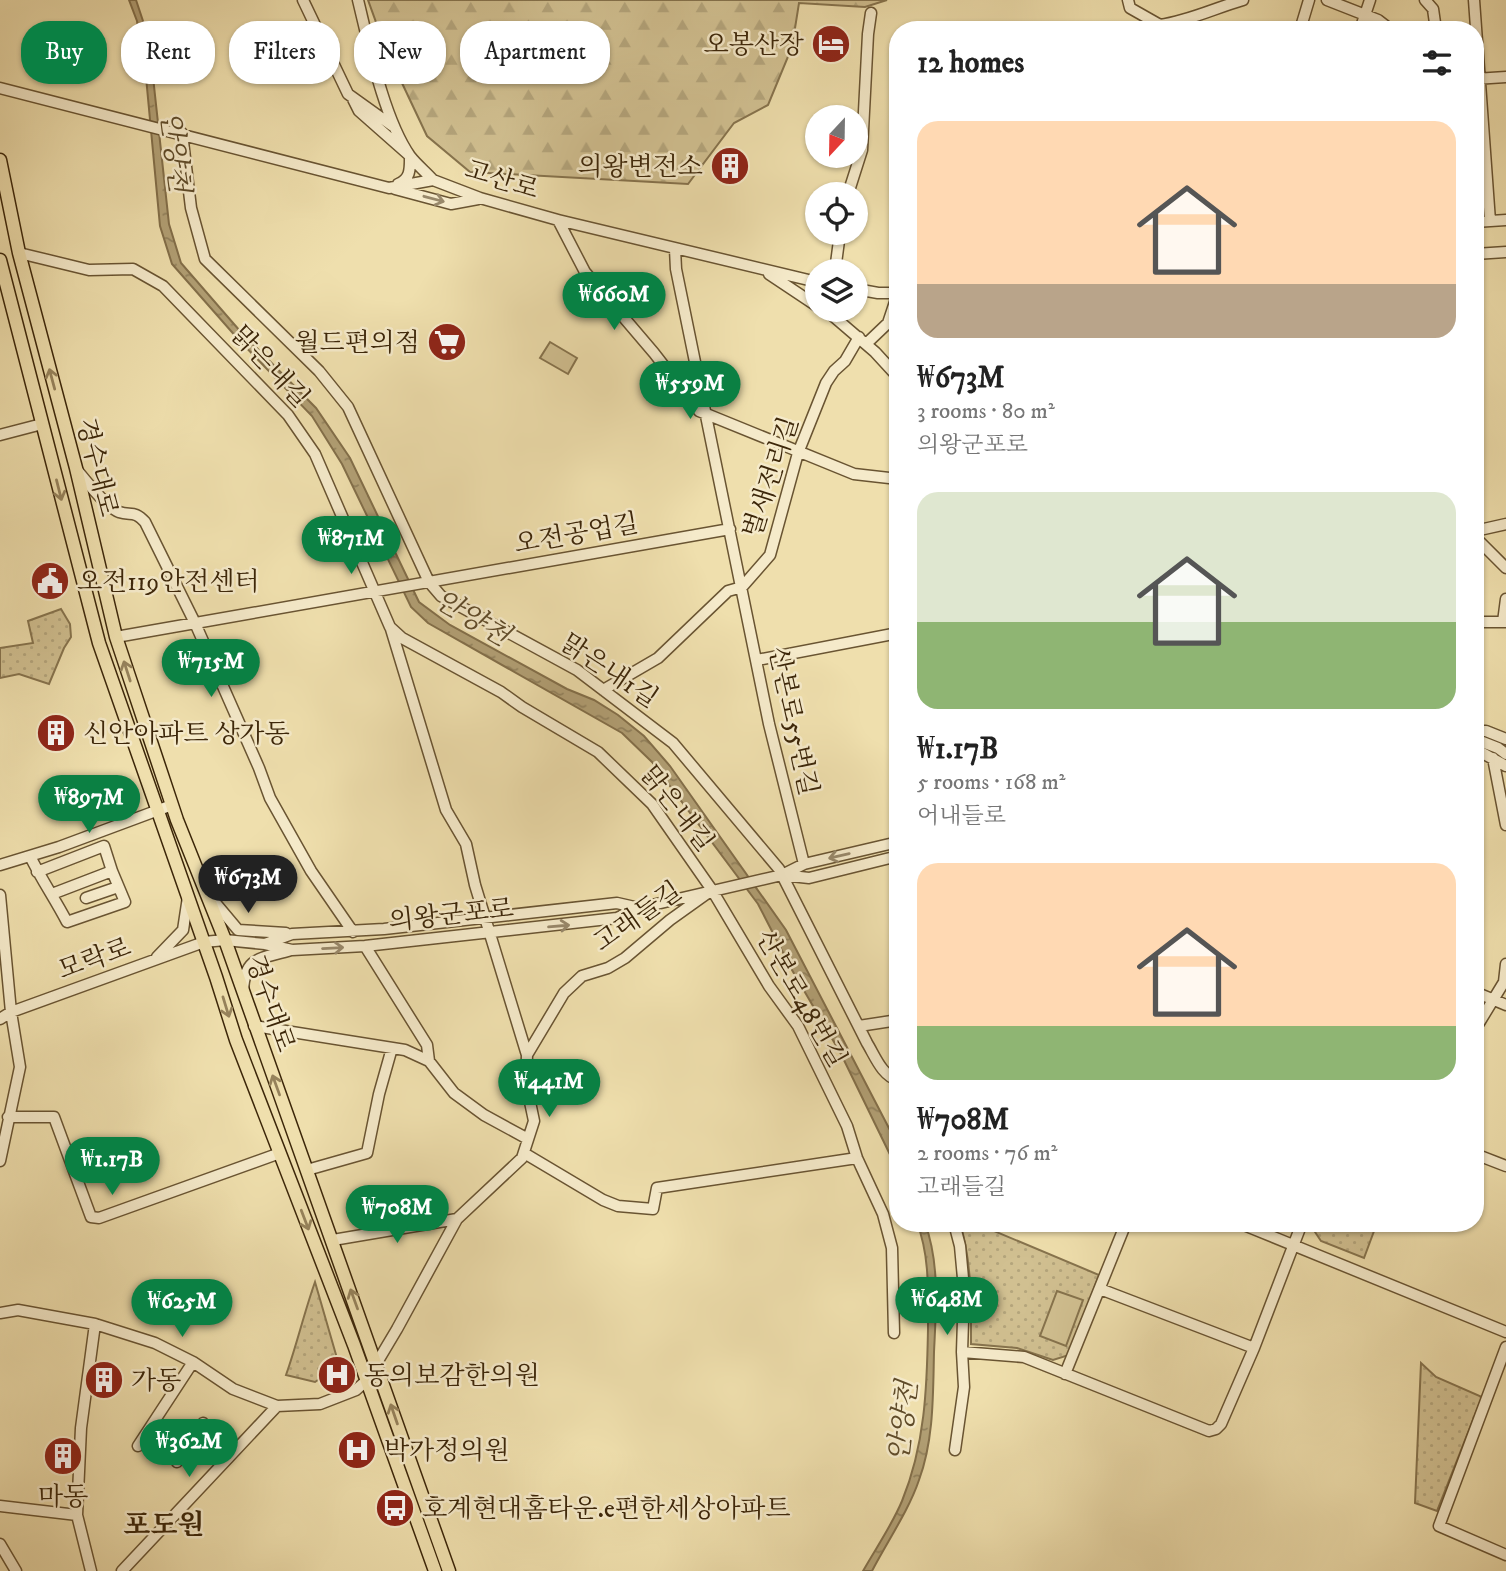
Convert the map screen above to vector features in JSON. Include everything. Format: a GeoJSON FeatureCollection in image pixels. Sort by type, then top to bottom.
{"type":"FeatureCollection","features":[{"type":"Feature","properties":{"kind":"main road","name":"경수대로"},"geometry":{"type":"LineString","coordinates":[[0,160],[19,254],[76,468],[116,637],[172,805],[225,940],[449,1571]]}},
{"type":"Feature","properties":{"kind":"main road","name":"경수대로"},"geometry":{"type":"LineString","coordinates":[[0,260],[99,643],[236,1040],[435,1571]]}},
{"type":"Feature","properties":{"kind":"street"},"geometry":{"type":"LineString","coordinates":[[303,0],[359,111],[433,180]]}},
{"type":"Feature","properties":{"kind":"street"},"geometry":{"type":"LineString","coordinates":[[358,0],[381,85],[395,127],[410,156],[408,176],[404,182],[389,188]]}},
{"type":"Feature","properties":{"kind":"street"},"geometry":{"type":"LineString","coordinates":[[1128,0],[1130,8],[1151,21]]}},
{"type":"Feature","properties":{"kind":"street"},"geometry":{"type":"LineString","coordinates":[[1182,21],[1243,0]]}},
{"type":"Feature","properties":{"kind":"street"},"geometry":{"type":"LineString","coordinates":[[1303,21],[1309,0]]}},
{"type":"Feature","properties":{"kind":"street"},"geometry":{"type":"LineString","coordinates":[[1327,0],[1381,21]]}},
{"type":"Feature","properties":{"kind":"street"},"geometry":{"type":"LineString","coordinates":[[1363,21],[1370,0]]}},
{"type":"Feature","properties":{"kind":"street"},"geometry":{"type":"LineString","coordinates":[[1425,0],[1433,9],[1435,21]]}},
{"type":"Feature","properties":{"kind":"street"},"geometry":{"type":"LineString","coordinates":[[1474,0],[1475,21]]}},
{"type":"Feature","properties":{"kind":"street"},"geometry":{"type":"LineString","coordinates":[[852,182],[862,150],[868,68],[867,34],[871,13]]}},
{"type":"Feature","properties":{"kind":"street"},"geometry":{"type":"LineString","coordinates":[[1484,79],[1506,78]]}},
{"type":"Feature","properties":{"kind":"street"},"geometry":{"type":"LineString","coordinates":[[368,107],[379,97],[381,85]]}},
{"type":"Feature","properties":{"kind":"street","name":"고산로"},"geometry":{"type":"LineString","coordinates":[[0,88],[389,188],[433,180],[480,198],[558,220],[805,280]]}},
{"type":"Feature","properties":{"kind":"street"},"geometry":{"type":"LineString","coordinates":[[353,99],[395,127]]}},
{"type":"Feature","properties":{"kind":"street","name":"맑은내1길"},"geometry":{"type":"LineString","coordinates":[[178,132],[191,208],[205,259],[319,371],[348,407],[429,582],[441,596],[577,670],[673,743],[779,876],[881,1067],[889,1075]]}},
{"type":"Feature","properties":{"kind":"street"},"geometry":{"type":"LineString","coordinates":[[389,188],[451,204],[480,198]]}},
{"type":"Feature","properties":{"kind":"street"},"geometry":{"type":"LineString","coordinates":[[1484,190],[1490,221]]}},
{"type":"Feature","properties":{"kind":"street"},"geometry":{"type":"LineString","coordinates":[[558,220],[585,272],[704,415],[853,474],[889,478]]}},
{"type":"Feature","properties":{"kind":"street"},"geometry":{"type":"LineString","coordinates":[[1484,221],[1506,220]]}},
{"type":"Feature","properties":{"kind":"street","name":"산본로55번길"},"geometry":{"type":"LineString","coordinates":[[675,249],[676,269],[704,415],[769,724],[804,864]]}},
{"type":"Feature","properties":{"kind":"street"},"geometry":{"type":"LineString","coordinates":[[1484,253],[1506,252]]}},
{"type":"Feature","properties":{"kind":"street","name":"맑은내길"},"geometry":{"type":"LineString","coordinates":[[19,254],[89,270],[133,269],[163,286],[288,415],[315,454],[377,591],[390,627],[446,810],[466,844],[527,1055]]}},
{"type":"Feature","properties":{"kind":"street"},"geometry":{"type":"LineString","coordinates":[[764,271],[805,298]]}},
{"type":"Feature","properties":{"kind":"street"},"geometry":{"type":"LineString","coordinates":[[868,291],[889,293]]}},
{"type":"Feature","properties":{"kind":"street","name":"벌새전리길"},"geometry":{"type":"LineString","coordinates":[[603,690],[658,657],[728,591],[742,587],[770,555],[798,453],[825,383],[862,340],[889,320]]}},
{"type":"Feature","properties":{"kind":"street"},"geometry":{"type":"LineString","coordinates":[[843,322],[889,368]]}},
{"type":"Feature","properties":{"kind":"street"},"geometry":{"type":"LineString","coordinates":[[0,435],[42,424]]}},
{"type":"Feature","properties":{"kind":"street"},"geometry":{"type":"LineString","coordinates":[[76,468],[111,506],[119,512],[139,515],[145,522],[195,623],[270,798],[311,871],[353,932]]}},
{"type":"Feature","properties":{"kind":"street"},"geometry":{"type":"LineString","coordinates":[[1484,529],[1506,524]]}},
{"type":"Feature","properties":{"kind":"street","name":"오전공업길"},"geometry":{"type":"LineString","coordinates":[[377,591],[730,529]]}},
{"type":"Feature","properties":{"kind":"street"},"geometry":{"type":"LineString","coordinates":[[1484,546],[1506,568]]}},
{"type":"Feature","properties":{"kind":"street"},"geometry":{"type":"LineString","coordinates":[[116,637],[377,591]]}},
{"type":"Feature","properties":{"kind":"street"},"geometry":{"type":"LineString","coordinates":[[1484,622],[1505,622],[1506,599]]}},
{"type":"Feature","properties":{"kind":"street","name":"맑은내길"},"geometry":{"type":"LineString","coordinates":[[390,627],[402,638],[501,692],[598,752],[652,804],[716,890]]}},
{"type":"Feature","properties":{"kind":"street"},"geometry":{"type":"LineString","coordinates":[[757,660],[889,635]]}},
{"type":"Feature","properties":{"kind":"street"},"geometry":{"type":"LineString","coordinates":[[1484,732],[1506,739]]}},
{"type":"Feature","properties":{"kind":"street"},"geometry":{"type":"LineString","coordinates":[[1484,743],[1506,754]]}},
{"type":"Feature","properties":{"kind":"street"},"geometry":{"type":"LineString","coordinates":[[1484,754],[1506,766]]}},
{"type":"Feature","properties":{"kind":"street"},"geometry":{"type":"LineString","coordinates":[[1493,758],[1506,825]]}},
{"type":"Feature","properties":{"kind":"street"},"geometry":{"type":"LineString","coordinates":[[0,865],[103,832],[172,805]]}},
{"type":"Feature","properties":{"kind":"street"},"geometry":{"type":"LineString","coordinates":[[779,876],[804,864],[889,844]]}},
{"type":"Feature","properties":{"kind":"street"},"geometry":{"type":"LineString","coordinates":[[30,856],[41,882],[52,894],[67,922],[125,902],[104,846],[37,872]]}},
{"type":"Feature","properties":{"kind":"street"},"geometry":{"type":"LineString","coordinates":[[779,876],[808,878],[889,858]]}},
{"type":"Feature","properties":{"kind":"street"},"geometry":{"type":"LineString","coordinates":[[52,894],[112,871]]}},
{"type":"Feature","properties":{"kind":"street","name":"의왕군포로"},"geometry":{"type":"LineString","coordinates":[[225,940],[292,950],[365,946],[617,918],[639,908],[779,876]]}},
{"type":"Feature","properties":{"kind":"street"},"geometry":{"type":"LineString","coordinates":[[86,898],[118,887]]}},
{"type":"Feature","properties":{"kind":"street","name":"고래들길"},"geometry":{"type":"LineString","coordinates":[[527,1055],[564,993],[582,976],[608,968],[625,958],[670,920],[716,890]]}},
{"type":"Feature","properties":{"kind":"street","name":"산본로48번길"},"geometry":{"type":"LineString","coordinates":[[716,890],[769,986],[798,1026],[847,1126],[883,1214],[892,1248],[894,1334]]}},
{"type":"Feature","properties":{"kind":"street"},"geometry":{"type":"LineString","coordinates":[[206,891],[238,930],[292,934]]}},
{"type":"Feature","properties":{"kind":"street"},"geometry":{"type":"LineString","coordinates":[[0,895],[11,1012],[20,1067],[0,1161]]}},
{"type":"Feature","properties":{"kind":"street"},"geometry":{"type":"LineString","coordinates":[[153,961],[183,930],[188,897]]}},
{"type":"Feature","properties":{"kind":"street","name":"의왕군포로"},"geometry":{"type":"LineString","coordinates":[[265,944],[292,934],[353,932],[617,903],[639,908]]}},
{"type":"Feature","properties":{"kind":"street","name":"모락로"},"geometry":{"type":"LineString","coordinates":[[0,1019],[11,1012],[204,942],[225,940]]}},
{"type":"Feature","properties":{"kind":"street"},"geometry":{"type":"LineString","coordinates":[[365,946],[427,1045],[429,1061]]}},
{"type":"Feature","properties":{"kind":"street"},"geometry":{"type":"LineString","coordinates":[[243,993],[244,979],[252,962],[292,950]]}},
{"type":"Feature","properties":{"kind":"street"},"geometry":{"type":"LineString","coordinates":[[1484,1015],[1504,982],[1506,966]]}},
{"type":"Feature","properties":{"kind":"street"},"geometry":{"type":"LineString","coordinates":[[1484,996],[1506,1006]]}},
{"type":"Feature","properties":{"kind":"street"},"geometry":{"type":"LineString","coordinates":[[859,1026],[889,1021]]}},
{"type":"Feature","properties":{"kind":"street"},"geometry":{"type":"LineString","coordinates":[[254,1026],[405,1050],[429,1061],[454,1093],[484,1115],[528,1139]]}},
{"type":"Feature","properties":{"kind":"street"},"geometry":{"type":"LineString","coordinates":[[307,1170],[367,1153],[392,1048]]}},
{"type":"Feature","properties":{"kind":"street"},"geometry":{"type":"LineString","coordinates":[[0,1313],[18,1310],[95,1324],[155,1343],[193,1362],[233,1389],[277,1406],[320,1404],[356,1390],[366,1381],[377,1363],[457,1219],[522,1158],[534,1121],[527,1083],[527,1055]]}},
{"type":"Feature","properties":{"kind":"street"},"geometry":{"type":"LineString","coordinates":[[8,1117],[54,1117],[91,1217],[99,1218],[279,1153]]}},
{"type":"Feature","properties":{"kind":"street"},"geometry":{"type":"LineString","coordinates":[[524,1153],[603,1200],[618,1206],[653,1209],[657,1188],[858,1158]]}},
{"type":"Feature","properties":{"kind":"street"},"geometry":{"type":"LineString","coordinates":[[1484,1157],[1506,1166]]}},
{"type":"Feature","properties":{"kind":"street"},"geometry":{"type":"LineString","coordinates":[[332,1240],[457,1219]]}},
{"type":"Feature","properties":{"kind":"street"},"geometry":{"type":"LineString","coordinates":[[955,1450],[964,1387],[964,1289],[956,1232]]}},
{"type":"Feature","properties":{"kind":"street"},"geometry":{"type":"LineString","coordinates":[[1065,1374],[1122,1232]]}},
{"type":"Feature","properties":{"kind":"street"},"geometry":{"type":"LineString","coordinates":[[1262,1232],[1506,1332]]}},
{"type":"Feature","properties":{"kind":"street"},"geometry":{"type":"LineString","coordinates":[[962,1352],[1024,1357],[1209,1431],[1216,1429],[1221,1424],[1254,1348],[1299,1232]]}},
{"type":"Feature","properties":{"kind":"street"},"geometry":{"type":"LineString","coordinates":[[1100,1289],[1254,1348]]}},
{"type":"Feature","properties":{"kind":"street"},"geometry":{"type":"LineString","coordinates":[[91,1571],[78,1515],[80,1428],[95,1324]]}},
{"type":"Feature","properties":{"kind":"street"},"geometry":{"type":"LineString","coordinates":[[1506,1347],[1439,1525],[1506,1555]]}},
{"type":"Feature","properties":{"kind":"street"},"geometry":{"type":"LineString","coordinates":[[138,1446],[193,1362]]}},
{"type":"Feature","properties":{"kind":"street"},"geometry":{"type":"LineString","coordinates":[[122,1571],[277,1406]]}},
{"type":"Feature","properties":{"kind":"street"},"geometry":{"type":"LineString","coordinates":[[177,1462],[203,1423]]}},
{"type":"Feature","properties":{"kind":"street"},"geometry":{"type":"LineString","coordinates":[[0,1506],[78,1515]]}},
{"type":"Feature","properties":{"kind":"street"},"geometry":{"type":"LineString","coordinates":[[0,1544],[16,1571]]}},
{"type":"Feature","properties":{"kind":"green space"},"geometry":{"type":"Polygon","coordinates":[[[368,0],[887,0],[865,7],[799,3],[792,47],[768,105],[734,123],[688,184],[470,172],[427,136],[402,84],[446,84],[446,21],[376,21],[368,0]]]}},
{"type":"Feature","properties":{"kind":"green space"},"geometry":{"type":"Polygon","coordinates":[[[550,342],[577,358],[568,374],[540,358],[550,342]]]}},
{"type":"Feature","properties":{"kind":"green space"},"geometry":{"type":"Polygon","coordinates":[[[61,609],[70,624],[71,637],[49,684],[19,674],[0,678],[0,648],[33,643],[28,621],[61,609]]]}},
{"type":"Feature","properties":{"kind":"green space"},"geometry":{"type":"Polygon","coordinates":[[[962,1232],[996,1232],[1099,1275],[1069,1355],[1053,1360],[1017,1348],[971,1344],[971,1298],[962,1232]]]}},
{"type":"Feature","properties":{"kind":"green space"},"geometry":{"type":"Polygon","coordinates":[[[1315,1232],[1374,1232],[1364,1258],[1321,1241],[1315,1232]]]}},
{"type":"Feature","properties":{"kind":"green space"},"geometry":{"type":"Polygon","coordinates":[[[315,1282],[339,1365],[315,1382],[286,1375],[315,1282]]]}},
{"type":"Feature","properties":{"kind":"green space"},"geometry":{"type":"Polygon","coordinates":[[[1057,1291],[1083,1300],[1066,1346],[1040,1336],[1057,1291]]]}},
{"type":"Feature","properties":{"kind":"green space"},"geometry":{"type":"Polygon","coordinates":[[[1421,1363],[1436,1377],[1482,1397],[1437,1511],[1415,1503],[1421,1363]]]}},
{"type":"Feature","properties":{"kind":"water"},"geometry":{"type":"Polygon","coordinates":[[[129,0],[136,0],[143,21],[137,21],[129,0]]]}},
{"type":"Feature","properties":{"kind":"water"},"geometry":{"type":"Polygon","coordinates":[[[147,84],[154,84],[169,224],[181,263],[240,331],[316,408],[350,458],[419,602],[450,625],[618,715],[644,736],[670,766],[786,930],[889,1128],[889,1153],[841,1054],[792,970],[758,904],[652,762],[622,733],[428,623],[411,607],[342,464],[312,416],[238,339],[172,264],[160,226],[147,84]]]}},
{"type":"Feature","properties":{"kind":"water"},"geometry":{"type":"Polygon","coordinates":[[[920,1232],[928,1232],[936,1287],[933,1400],[928,1449],[910,1503],[872,1571],[863,1571],[902,1501],[920,1438],[927,1373],[928,1329],[926,1262],[920,1232]]]}},
{"type":"Feature","properties":{"kind":"place","name":"오봉산장"},"geometry":{"type":"Point","coordinates":[831,44]}},
{"type":"Feature","properties":{"kind":"place","name":"의왕변전소"},"geometry":{"type":"Point","coordinates":[730,166]}},
{"type":"Feature","properties":{"kind":"place","name":"월드편의점"},"geometry":{"type":"Point","coordinates":[447,342]}},
{"type":"Feature","properties":{"kind":"place","name":"오전119안전센터"},"geometry":{"type":"Point","coordinates":[50,581]}},
{"type":"Feature","properties":{"kind":"place","name":"신안아파트 상가동"},"geometry":{"type":"Point","coordinates":[56,733]}},
{"type":"Feature","properties":{"kind":"place","name":"동의보감한의원"},"geometry":{"type":"Point","coordinates":[337,1375]}},
{"type":"Feature","properties":{"kind":"place","name":"가동"},"geometry":{"type":"Point","coordinates":[104,1380]}},
{"type":"Feature","properties":{"kind":"place","name":"박가정의원"},"geometry":{"type":"Point","coordinates":[357,1450]}},
{"type":"Feature","properties":{"kind":"place","name":"마동"},"geometry":{"type":"Point","coordinates":[63,1456]}},
{"type":"Feature","properties":{"kind":"place","name":"호계현대홈타운.e편한세상아파트"},"geometry":{"type":"Point","coordinates":[395,1508]}},
{"type":"Feature","properties":{"kind":"district","name":"포도원"},"geometry":{"type":"Point","coordinates":[164,1524]}},
{"type":"Feature","properties":{"kind":"water label","name":"안양천"},"geometry":{"type":"Point","coordinates":[176,152]}},
{"type":"Feature","properties":{"kind":"water label","name":"안양천"},"geometry":{"type":"Point","coordinates":[473,617]}},
{"type":"Feature","properties":{"kind":"water label","name":"안양천"},"geometry":{"type":"Point","coordinates":[902,1421]}}]}
